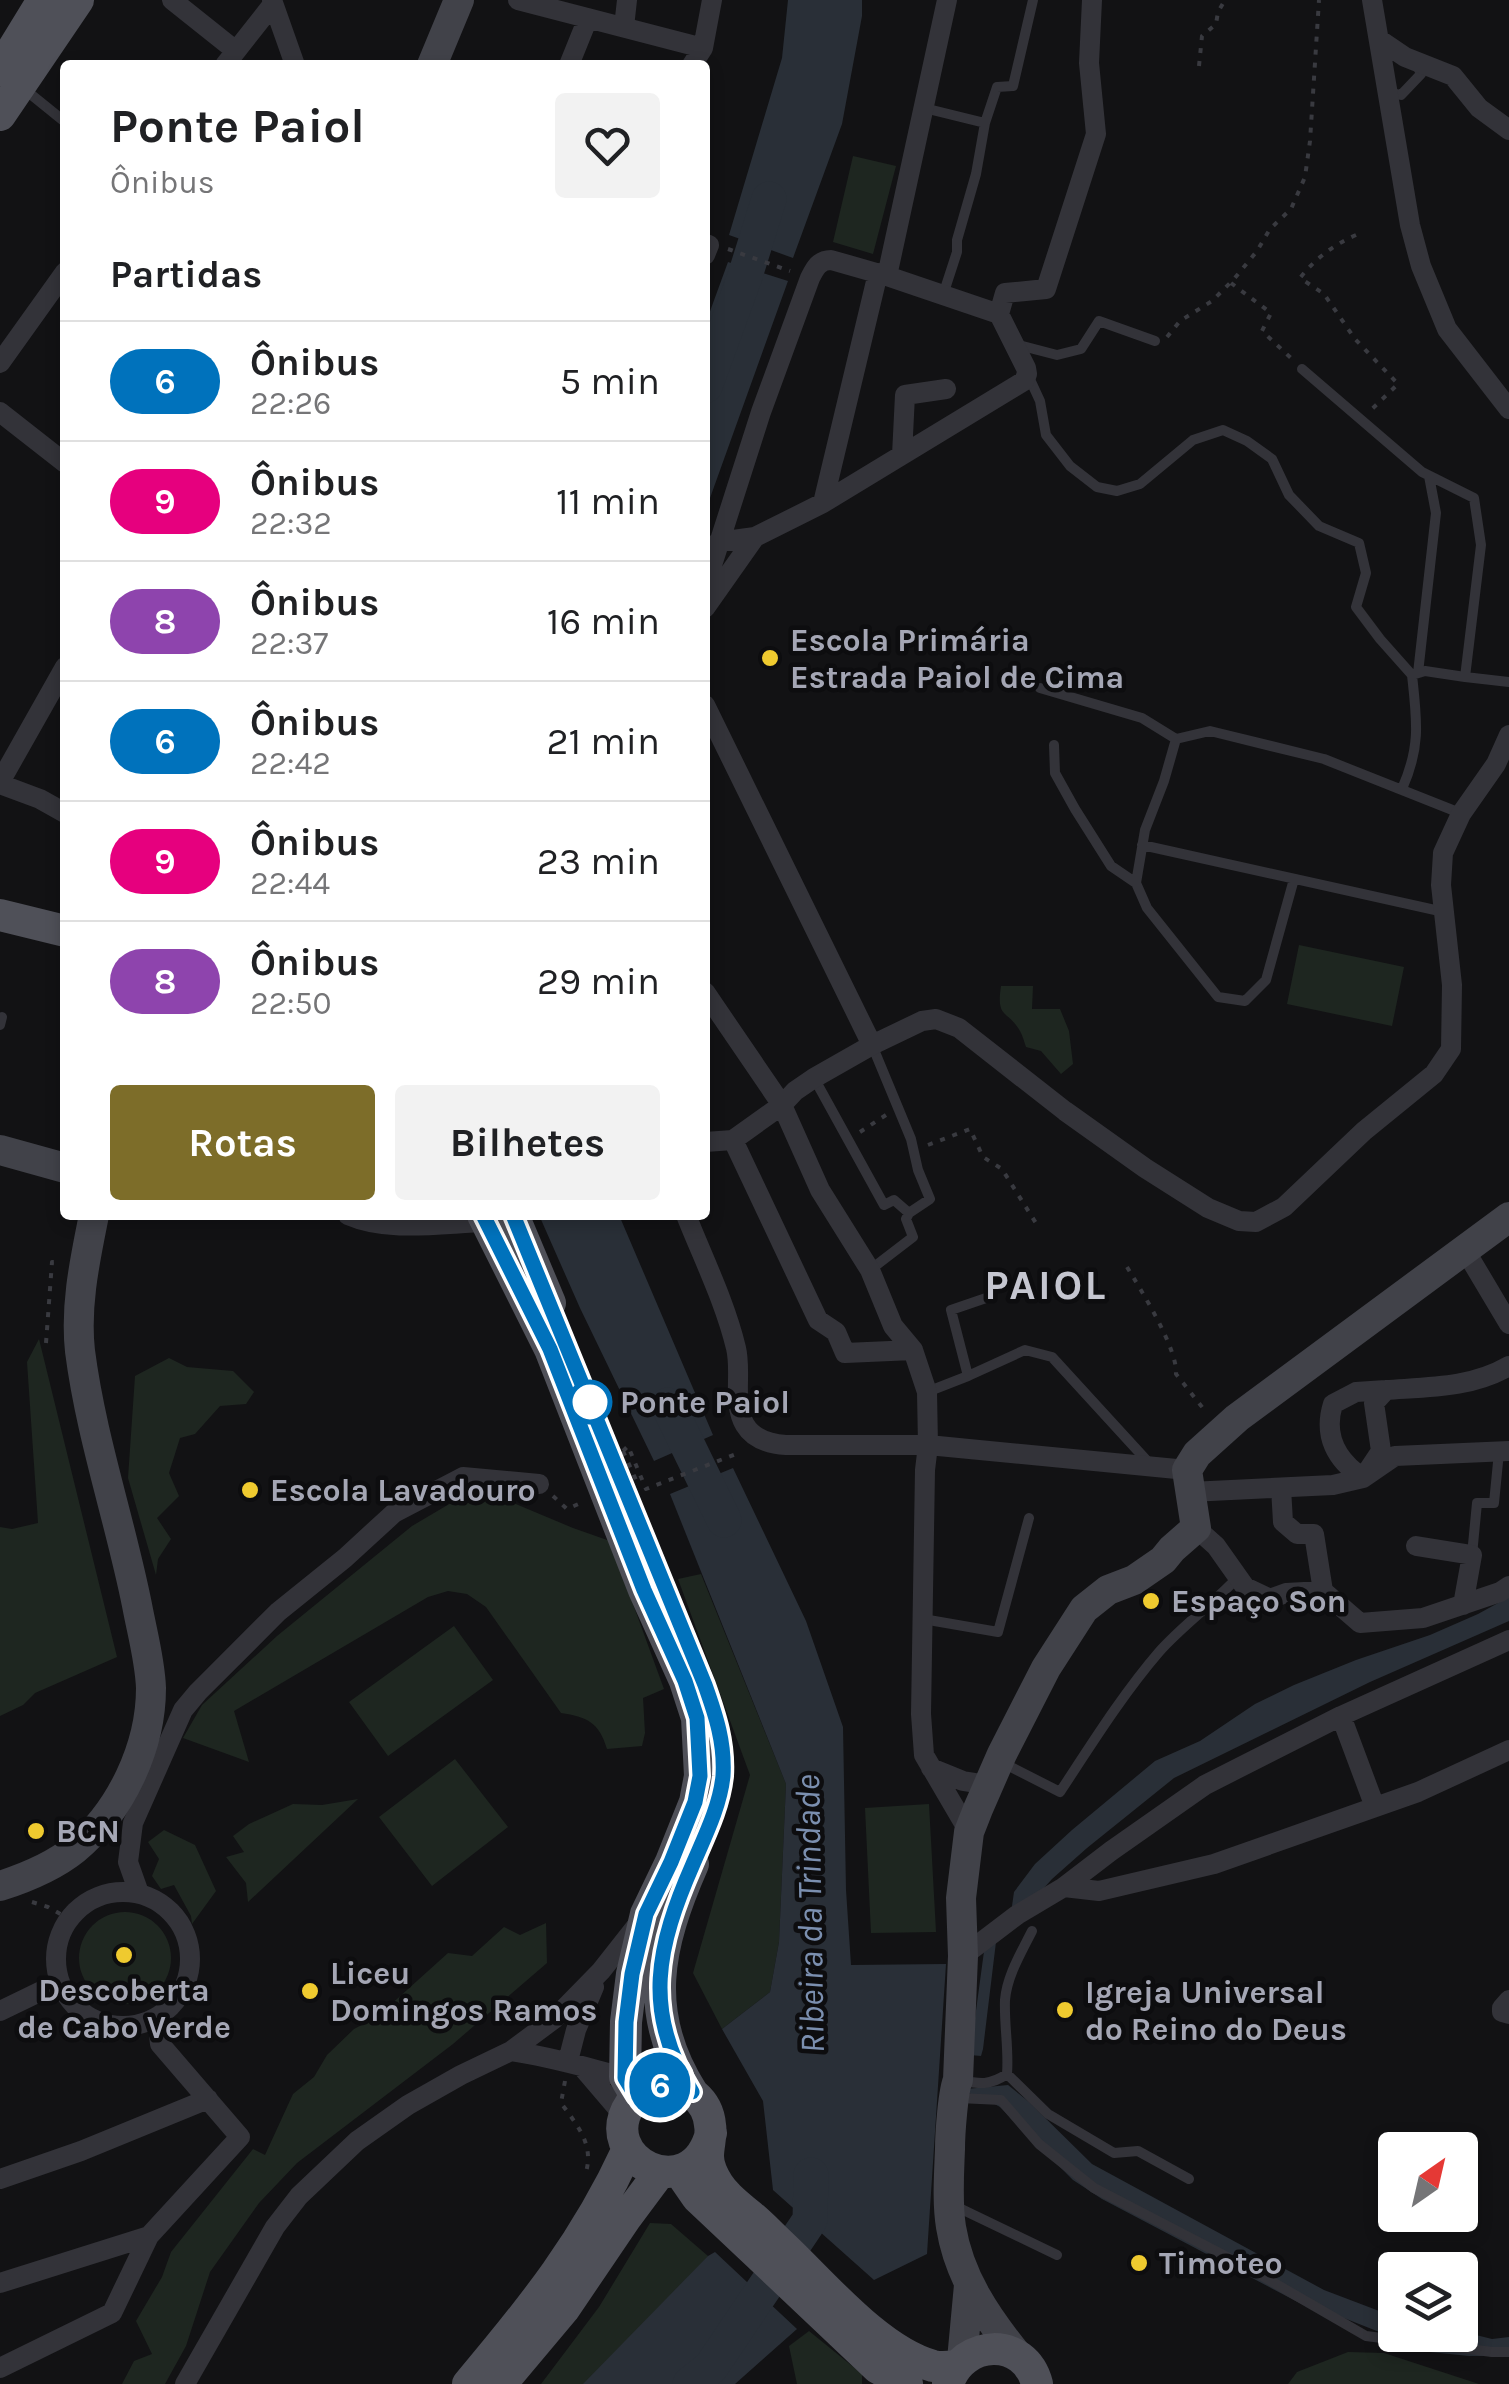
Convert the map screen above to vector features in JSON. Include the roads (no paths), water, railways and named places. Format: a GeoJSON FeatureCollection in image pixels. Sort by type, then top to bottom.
{"type":"FeatureCollection","features":[{"type":"Feature","properties":{"kind":"main road"},"geometry":{"type":"LineString","coordinates":[[0,115],[10,78],[43,0]]}},
{"type":"Feature","properties":{"kind":"main road"},"geometry":{"type":"LineString","coordinates":[[10,78],[78,0]]}},
{"type":"Feature","properties":{"kind":"main road"},"geometry":{"type":"LineString","coordinates":[[0,894],[60,908]]}},
{"type":"Feature","properties":{"kind":"main road"},"geometry":{"type":"LineString","coordinates":[[0,915],[60,930]]}},
{"type":"Feature","properties":{"kind":"main road"},"geometry":{"type":"LineString","coordinates":[[495,1220],[697,1718],[700,1776],[695,1802],[646,1914],[632,1974],[626,2022],[636,2094],[624,2139],[636,2160],[647,2168],[669,2172],[691,2166],[708,2146],[711,2133]]}},
{"type":"Feature","properties":{"kind":"main road"},"geometry":{"type":"LineString","coordinates":[[495,1220],[698,1668],[724,1746],[720,1792],[676,1905],[666,1939],[659,1992],[662,2026],[676,2068],[706,2110],[711,2133],[708,2158],[717,2183],[744,2225]]}},
{"type":"Feature","properties":{"kind":"main road"},"geometry":{"type":"LineString","coordinates":[[636,2094],[681,2087],[692,2092]]}},
{"type":"Feature","properties":{"kind":"main road"},"geometry":{"type":"LineString","coordinates":[[468,2384],[573,2252],[628,2150]]}},
{"type":"Feature","properties":{"kind":"main road"},"geometry":{"type":"LineString","coordinates":[[669,2172],[697,2198],[744,2225],[848,2325],[881,2376],[907,2384]]}},
{"type":"Feature","properties":{"kind":"main road"},"geometry":{"type":"LineString","coordinates":[[501,2384],[564,2309],[625,2219],[669,2172]]}},
{"type":"Feature","properties":{"kind":"main road"},"geometry":{"type":"LineString","coordinates":[[848,2325],[940,2368],[955,2370],[975,2352],[1005,2350],[1026,2367],[1060,2384]]}},
{"type":"Feature","properties":{"kind":"street"},"geometry":{"type":"LineString","coordinates":[[172,0],[230,58],[272,2]]}},
{"type":"Feature","properties":{"kind":"street"},"geometry":{"type":"LineString","coordinates":[[434,60],[459,0]]}},
{"type":"Feature","properties":{"kind":"street"},"geometry":{"type":"LineString","coordinates":[[518,0],[624,27],[698,56],[712,0]]}},
{"type":"Feature","properties":{"kind":"street"},"geometry":{"type":"LineString","coordinates":[[624,27],[627,0]]}},
{"type":"Feature","properties":{"kind":"street"},"geometry":{"type":"LineString","coordinates":[[823,504],[924,108],[947,0]]}},
{"type":"Feature","properties":{"kind":"street"},"geometry":{"type":"LineString","coordinates":[[718,542],[756,537],[823,504],[1020,384],[1027,374],[999,314],[1005,293],[1046,289],[1096,134],[1089,63],[1092,0]]}},
{"type":"Feature","properties":{"kind":"street"},"geometry":{"type":"LineString","coordinates":[[1372,0],[1410,225],[1430,293],[1447,329],[1509,409]]}},
{"type":"Feature","properties":{"kind":"street"},"geometry":{"type":"LineString","coordinates":[[272,2],[293,60]]}},
{"type":"Feature","properties":{"kind":"street"},"geometry":{"type":"LineString","coordinates":[[571,60],[588,18]]}},
{"type":"Feature","properties":{"kind":"street"},"geometry":{"type":"LineString","coordinates":[[1380,40],[1414,61],[1453,76],[1478,108],[1509,130]]}},
{"type":"Feature","properties":{"kind":"street"},"geometry":{"type":"LineString","coordinates":[[710,570],[761,412],[816,268],[825,260],[882,274],[999,314]]}},
{"type":"Feature","properties":{"kind":"street"},"geometry":{"type":"LineString","coordinates":[[0,363],[60,279]]}},
{"type":"Feature","properties":{"kind":"street"},"geometry":{"type":"LineString","coordinates":[[902,455],[905,395],[946,390]]}},
{"type":"Feature","properties":{"kind":"street"},"geometry":{"type":"LineString","coordinates":[[0,412],[60,459]]}},
{"type":"Feature","properties":{"kind":"street"},"geometry":{"type":"LineString","coordinates":[[710,601],[756,537]]}},
{"type":"Feature","properties":{"kind":"street"},"geometry":{"type":"LineString","coordinates":[[60,676],[0,783],[60,810]]}},
{"type":"Feature","properties":{"kind":"street"},"geometry":{"type":"LineString","coordinates":[[710,715],[872,1045]]}},
{"type":"Feature","properties":{"kind":"street"},"geometry":{"type":"LineString","coordinates":[[710,1142],[734,1140],[814,1078],[872,1045],[936,1019],[959,1028],[1065,1111],[1208,1208],[1239,1221],[1256,1222],[1284,1207],[1364,1130],[1434,1074],[1450,1048],[1452,985],[1442,885],[1443,853],[1461,814],[1496,764],[1509,736]]}},
{"type":"Feature","properties":{"kind":"street"},"geometry":{"type":"LineString","coordinates":[[710,999],[782,1105],[820,1190],[870,1270],[893,1326],[913,1350],[927,1392],[921,1714],[924,1755],[969,1832]]}},
{"type":"Feature","properties":{"kind":"street"},"geometry":{"type":"LineString","coordinates":[[734,1140],[818,1320],[836,1332],[846,1353],[913,1350]]}},
{"type":"Feature","properties":{"kind":"street"},"geometry":{"type":"LineString","coordinates":[[0,1150],[60,1167]]}},
{"type":"Feature","properties":{"kind":"street"},"geometry":{"type":"LineString","coordinates":[[1323,1591],[1286,1593],[1270,1600],[1245,1587],[1216,1546],[1196,1528],[1189,1481],[1197,1454],[1216,1434],[1509,1217]]}},
{"type":"Feature","properties":{"kind":"street"},"geometry":{"type":"LineString","coordinates":[[13,1893],[93,1832],[122,1793],[135,1766],[149,1713],[148,1663],[80,1346],[80,1293],[93,1220]]}},
{"type":"Feature","properties":{"kind":"street"},"geometry":{"type":"LineString","coordinates":[[364,1220],[402,1226],[463,1220]]}},
{"type":"Feature","properties":{"kind":"street"},"geometry":{"type":"LineString","coordinates":[[688,1220],[732,1331],[745,1426],[758,1439],[771,1444],[928,1446],[1154,1467],[1189,1481],[1281,1488],[1332,1485],[1363,1478],[1395,1456],[1504,1451]]}},
{"type":"Feature","properties":{"kind":"street"},"geometry":{"type":"LineString","coordinates":[[1465,1250],[1509,1324]]}},
{"type":"Feature","properties":{"kind":"street"},"geometry":{"type":"LineString","coordinates":[[1363,1478],[1346,1467],[1335,1451],[1328,1420],[1333,1404],[1356,1392],[1450,1386],[1490,1377],[1509,1366]]}},
{"type":"Feature","properties":{"kind":"street"},"geometry":{"type":"LineString","coordinates":[[1363,1478],[1381,1450],[1374,1403],[1386,1390]]}},
{"type":"Feature","properties":{"kind":"street"},"geometry":{"type":"LineString","coordinates":[[139,1893],[128,1862],[133,1823],[182,1710],[198,1692],[278,1612],[394,1514],[462,1477],[539,1484]]}},
{"type":"Feature","properties":{"kind":"street"},"geometry":{"type":"LineString","coordinates":[[1281,1488],[1284,1522],[1297,1534],[1314,1534],[1323,1591],[1360,1624],[1423,1618],[1509,1586]]}},
{"type":"Feature","properties":{"kind":"street"},"geometry":{"type":"LineString","coordinates":[[1026,2367],[990,2322],[969,2285],[951,2227],[950,2137],[969,1832],[1046,1668],[1084,1609],[1108,1590],[1134,1580],[1163,1560],[1196,1528]]}},
{"type":"Feature","properties":{"kind":"street"},"geometry":{"type":"LineString","coordinates":[[1416,1546],[1472,1555],[1463,1605]]}},
{"type":"Feature","properties":{"kind":"street"},"geometry":{"type":"LineString","coordinates":[[964,1956],[1205,1785],[1342,1716],[1509,1640]]}},
{"type":"Feature","properties":{"kind":"street"},"geometry":{"type":"LineString","coordinates":[[1342,1716],[1376,1807]]}},
{"type":"Feature","properties":{"kind":"street"},"geometry":{"type":"LineString","coordinates":[[1064,1886],[1098,1890],[1214,1864],[1418,1792],[1509,1750]]}},
{"type":"Feature","properties":{"kind":"street"},"geometry":{"type":"LineString","coordinates":[[931,1768],[962,1781],[994,1773]]}},
{"type":"Feature","properties":{"kind":"street"},"geometry":{"type":"LineString","coordinates":[[120,1891],[139,1893],[160,1902],[184,1928],[190,1972],[181,1994],[157,2017],[124,2026],[100,2022],[80,2010],[65,1993],[57,1972],[56,1950],[63,1928],[82,1904],[120,1891]]}},
{"type":"Feature","properties":{"kind":"street"},"geometry":{"type":"LineString","coordinates":[[185,2384],[275,2227],[298,2196],[357,2141],[408,2105],[511,2051],[554,2019],[601,1971],[646,1914]]}},
{"type":"Feature","properties":{"kind":"street"},"geometry":{"type":"LineString","coordinates":[[576,2064],[576,2030],[601,1971]]}},
{"type":"Feature","properties":{"kind":"street"},"geometry":{"type":"LineString","coordinates":[[0,2011],[60,1982]]}},
{"type":"Feature","properties":{"kind":"street"},"geometry":{"type":"LineString","coordinates":[[1509,2000],[1502,2008],[1502,2012],[1509,2014]]}},
{"type":"Feature","properties":{"kind":"street"},"geometry":{"type":"LineString","coordinates":[[0,2368],[112,2313],[149,2236],[240,2137],[160,2044],[157,2017]]}},
{"type":"Feature","properties":{"kind":"street"},"geometry":{"type":"LineString","coordinates":[[511,2051],[576,2064],[636,2094]]}},
{"type":"Feature","properties":{"kind":"street"},"geometry":{"type":"LineString","coordinates":[[576,2064],[636,2094]]}},
{"type":"Feature","properties":{"kind":"street"},"geometry":{"type":"LineString","coordinates":[[0,2179],[82,2151],[208,2099]]}},
{"type":"Feature","properties":{"kind":"street"},"geometry":{"type":"LineString","coordinates":[[0,2283],[149,2236]]}},
{"type":"Feature","properties":{"kind":"street"},"geometry":{"type":"LineString","coordinates":[[955,2370],[969,2285]]}},
{"type":"Feature","properties":{"kind":"lane"},"geometry":{"type":"LineString","coordinates":[[943,295],[958,252],[957,240],[976,174],[985,123],[997,88],[1013,86],[1033,0]]}},
{"type":"Feature","properties":{"kind":"lane"},"geometry":{"type":"LineString","coordinates":[[1387,92],[1401,95],[1421,74],[1414,61]]}},
{"type":"Feature","properties":{"kind":"lane"},"geometry":{"type":"LineString","coordinates":[[10,78],[60,118]]}},
{"type":"Feature","properties":{"kind":"lane"},"geometry":{"type":"LineString","coordinates":[[924,108],[985,123]]}},
{"type":"Feature","properties":{"kind":"lane"},"geometry":{"type":"LineString","coordinates":[[1014,344],[1057,355],[1081,349],[1099,321],[1155,341]]}},
{"type":"Feature","properties":{"kind":"lane"},"geometry":{"type":"LineString","coordinates":[[1302,369],[1422,472],[1474,498],[1481,545],[1465,677]]}},
{"type":"Feature","properties":{"kind":"lane"},"geometry":{"type":"LineString","coordinates":[[1027,374],[1040,401],[1046,435],[1070,466],[1097,487],[1117,491],[1140,484],[1193,440],[1223,430],[1272,459],[1289,495],[1319,526],[1359,543],[1366,573],[1356,607],[1380,639],[1415,674]]}},
{"type":"Feature","properties":{"kind":"lane"},"geometry":{"type":"LineString","coordinates":[[1402,789],[1412,765],[1418,726],[1415,674],[1436,513],[1430,476]]}},
{"type":"Feature","properties":{"kind":"lane"},"geometry":{"type":"LineString","coordinates":[[1415,674],[1425,671],[1509,682]]}},
{"type":"Feature","properties":{"kind":"lane"},"geometry":{"type":"LineString","coordinates":[[1040,688],[1142,718],[1176,739],[1210,731],[1324,759],[1461,814]]}},
{"type":"Feature","properties":{"kind":"lane"},"geometry":{"type":"LineString","coordinates":[[1136,883],[1144,830],[1176,739]]}},
{"type":"Feature","properties":{"kind":"lane"},"geometry":{"type":"LineString","coordinates":[[1054,745],[1055,773],[1111,866],[1136,883],[1147,908],[1218,997],[1245,1001],[1266,980],[1294,879]]}},
{"type":"Feature","properties":{"kind":"lane"},"geometry":{"type":"LineString","coordinates":[[1142,845],[1444,912]]}},
{"type":"Feature","properties":{"kind":"lane"},"geometry":{"type":"LineString","coordinates":[[870,1270],[913,1237],[906,1219],[930,1200],[872,1045]]}},
{"type":"Feature","properties":{"kind":"lane"},"geometry":{"type":"LineString","coordinates":[[814,1078],[884,1205],[894,1200],[909,1213]]}},
{"type":"Feature","properties":{"kind":"lane"},"geometry":{"type":"LineString","coordinates":[[968,1376],[950,1310],[989,1297]]}},
{"type":"Feature","properties":{"kind":"lane"},"geometry":{"type":"LineString","coordinates":[[927,1392],[1025,1350],[1052,1357],[1154,1467]]}},
{"type":"Feature","properties":{"kind":"lane"},"geometry":{"type":"LineString","coordinates":[[1472,1555],[1476,1504],[1494,1503],[1504,1451]]}},
{"type":"Feature","properties":{"kind":"lane"},"geometry":{"type":"LineString","coordinates":[[923,1620],[998,1632],[1029,1518]]}},
{"type":"Feature","properties":{"kind":"lane"},"geometry":{"type":"LineString","coordinates":[[994,1773],[1060,1792],[1162,1649],[1238,1578]]}},
{"type":"Feature","properties":{"kind":"lane"},"geometry":{"type":"LineString","coordinates":[[1032,1931],[1015,1964],[1005,1996],[1008,2074],[1048,2114],[1114,2153],[1138,2150],[1189,2179]]}},
{"type":"Feature","properties":{"kind":"lane"},"geometry":{"type":"LineString","coordinates":[[956,2088],[995,2082],[1008,2074]]}},
{"type":"Feature","properties":{"kind":"lane"},"geometry":{"type":"LineString","coordinates":[[956,2088],[1001,2100],[1040,2144],[1094,2188],[1366,2336],[1509,2352]]}},
{"type":"Feature","properties":{"kind":"lane"},"geometry":{"type":"LineString","coordinates":[[949,2204],[1057,2255]]}},
{"type":"Feature","properties":{"kind":"water"},"geometry":{"type":"Polygon","coordinates":[[[788,0],[862,0],[842,124],[793,258],[729,235],[782,58],[788,0]]]}},
{"type":"Feature","properties":{"kind":"water"},"geometry":{"type":"Polygon","coordinates":[[[728,262],[788,281],[710,498],[710,311],[728,262]]]}},
{"type":"Feature","properties":{"kind":"water"},"geometry":{"type":"Polygon","coordinates":[[[541,1220],[621,1220],[713,1435],[654,1461],[541,1220]]]}},
{"type":"Feature","properties":{"kind":"water"},"geometry":{"type":"Polygon","coordinates":[[[733,1468],[806,1621],[843,1727],[851,1965],[946,1964],[927,2254],[874,2280],[773,2190],[763,2101],[722,2029],[770,1992],[779,1942],[786,1784],[670,1494],[733,1468]]]}},
{"type":"Feature","properties":{"kind":"water"},"geometry":{"type":"Polygon","coordinates":[[[1509,1597],[1509,1621],[1370,1682],[1174,1778],[1087,1848],[1052,1879],[996,1942],[983,2049],[981,2056],[970,2055],[985,1944],[1011,1913],[1014,1892],[1035,1864],[1072,1830],[1155,1761],[1200,1741],[1255,1704],[1356,1660],[1430,1635],[1509,1597]]]}},
{"type":"Feature","properties":{"kind":"water"},"geometry":{"type":"Polygon","coordinates":[[[1008,2085],[1092,2164],[1324,2290],[1378,2311],[1378,2331],[1316,2307],[1313,2310],[1102,2199],[1073,2180],[1000,2107],[950,2086],[966,2089],[1008,2085]]]}},
{"type":"Feature","properties":{"kind":"water"},"geometry":{"type":"Polygon","coordinates":[[[715,2252],[797,2329],[735,2384],[583,2384],[708,2256],[715,2252]]]}},
{"type":"Feature","properties":{"kind":"water"},"geometry":{"type":"Polygon","coordinates":[[[1478,2336],[1509,2337],[1509,2356],[1430,2352],[1478,2352],[1478,2336]]]}},
{"type":"Feature","properties":{"kind":"waterway","name":"Ribeira da Trindade"},"geometry":{"type":"LineString","coordinates":[[710,372],[769,199]]}},
{"type":"Feature","properties":{"kind":"waterway","name":"Ribeira da Trindade"},"geometry":{"type":"LineString","coordinates":[[668,1405],[724,1520]]}},
{"type":"Feature","properties":{"kind":"waterway","name":"Ribeira da Trindade"},"geometry":{"type":"LineString","coordinates":[[690,2384],[711,2367],[810,2220],[811,2175]]}},
{"type":"Feature","properties":{"kind":"place","name":"Escola Primária Estrada Paiol de Cima"},"geometry":{"type":"Point","coordinates":[770,658]}},
{"type":"Feature","properties":{"kind":"place","name":"Ponte Paiol"},"geometry":{"type":"Point","coordinates":[590,1402]}},
{"type":"Feature","properties":{"kind":"place","name":"Escola Lavadouro"},"geometry":{"type":"Point","coordinates":[250,1490]}},
{"type":"Feature","properties":{"kind":"place","name":"Espaço Son"},"geometry":{"type":"Point","coordinates":[1151,1601]}},
{"type":"Feature","properties":{"kind":"place","name":"BCN"},"geometry":{"type":"Point","coordinates":[36,1831]}},
{"type":"Feature","properties":{"kind":"place","name":"Descoberta de Cabo Verde"},"geometry":{"type":"Point","coordinates":[124,1955]}},
{"type":"Feature","properties":{"kind":"place","name":"Liceu Domingos Ramos"},"geometry":{"type":"Point","coordinates":[310,1991]}},
{"type":"Feature","properties":{"kind":"place","name":"Igreja Universal do Reino do Deus"},"geometry":{"type":"Point","coordinates":[1065,2010]}},
{"type":"Feature","properties":{"kind":"place","name":"Timoteo"},"geometry":{"type":"Point","coordinates":[1139,2263]}},
{"type":"Feature","properties":{"kind":"district","name":"PAIOL"},"geometry":{"type":"Point","coordinates":[1046,1285]}}]}
